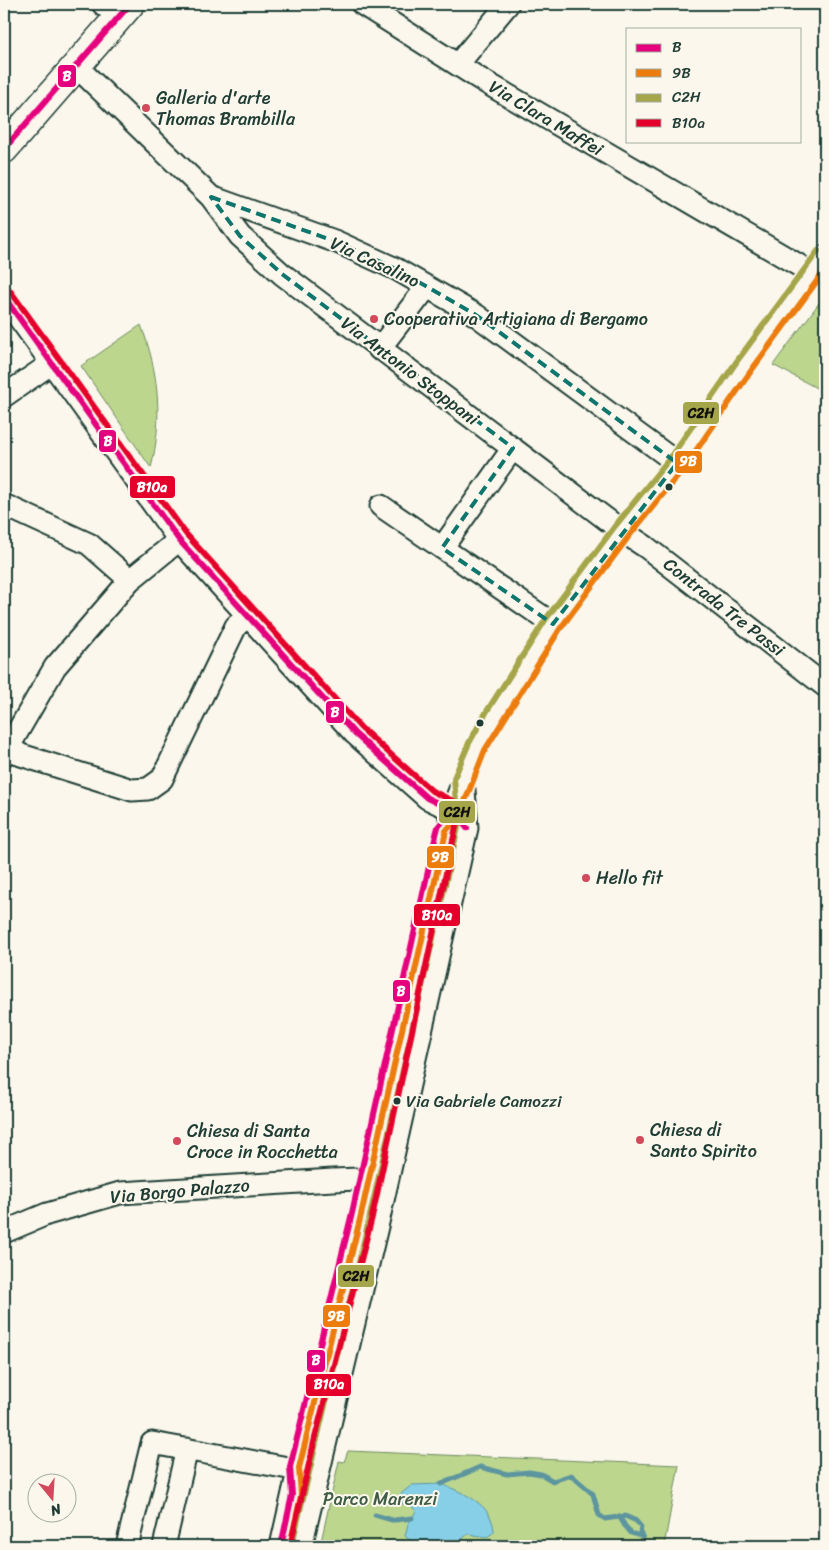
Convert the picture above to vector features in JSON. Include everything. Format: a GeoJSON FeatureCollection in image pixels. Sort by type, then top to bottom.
{"type":"FeatureCollection","features":[{"type":"Feature","properties":{"kind":"main road"},"geometry":{"type":"LineString","coordinates":[[4,149],[77,67],[117,8]]}},
{"type":"Feature","properties":{"kind":"street","name":"Via Clara Maffei"},"geometry":{"type":"LineString","coordinates":[[362,4],[586,142],[812,273]]}},
{"type":"Feature","properties":{"kind":"street"},"geometry":{"type":"LineString","coordinates":[[458,64],[508,4]]}},
{"type":"Feature","properties":{"kind":"street","name":"Via Casalino"},"geometry":{"type":"LineString","coordinates":[[77,67],[211,198],[337,242],[396,269],[482,319],[677,463]]}},
{"type":"Feature","properties":{"kind":"street","name":"Via Antonio Stoppani"},"geometry":{"type":"LineString","coordinates":[[211,198],[240,236],[282,274],[622,531]]}},
{"type":"Feature","properties":{"kind":"street"},"geometry":{"type":"LineString","coordinates":[[376,1173],[438,827],[452,810],[477,746],[553,624],[622,531],[677,463],[825,256]]}},
{"type":"Feature","properties":{"kind":"street"},"geometry":{"type":"LineString","coordinates":[[379,349],[427,287]]}},
{"type":"Feature","properties":{"kind":"street"},"geometry":{"type":"LineString","coordinates":[[4,297],[179,540],[355,734],[427,798],[452,810],[466,828]]}},
{"type":"Feature","properties":{"kind":"street"},"geometry":{"type":"LineString","coordinates":[[4,396],[52,363]]}},
{"type":"Feature","properties":{"kind":"street"},"geometry":{"type":"LineString","coordinates":[[442,548],[513,448]]}},
{"type":"Feature","properties":{"kind":"street"},"geometry":{"type":"LineString","coordinates":[[4,505],[90,544],[130,580]]}},
{"type":"Feature","properties":{"kind":"street"},"geometry":{"type":"LineString","coordinates":[[381,506],[553,624]]}},
{"type":"Feature","properties":{"kind":"street","name":"Contrada Tre Passi"},"geometry":{"type":"LineString","coordinates":[[622,531],[646,547],[825,686]]}},
{"type":"Feature","properties":{"kind":"street"},"geometry":{"type":"LineString","coordinates":[[179,540],[130,580],[55,667],[6,751],[132,790],[148,789],[162,779],[236,626],[248,616]]}},
{"type":"Feature","properties":{"kind":"street"},"geometry":{"type":"LineString","coordinates":[[281,1546],[292,1495],[294,1469],[365,1215],[466,828],[463,780]]}},
{"type":"Feature","properties":{"kind":"street"},"geometry":{"type":"LineString","coordinates":[[452,810],[454,873]]}},
{"type":"Feature","properties":{"kind":"street","name":"Via Borgo Palazzo"},"geometry":{"type":"LineString","coordinates":[[4,1232],[47,1214],[120,1192],[333,1180],[376,1173]]}},
{"type":"Feature","properties":{"kind":"street"},"geometry":{"type":"LineString","coordinates":[[301,1546],[365,1215]]}},
{"type":"Feature","properties":{"kind":"street"},"geometry":{"type":"LineString","coordinates":[[127,1546],[152,1443],[294,1469]]}},
{"type":"Feature","properties":{"kind":"street"},"geometry":{"type":"LineString","coordinates":[[164,1546],[187,1449]]}},
{"type":"Feature","properties":{"kind":"highlighted area"},"geometry":{"type":"Polygon","coordinates":[[[211,197],[337,242],[396,269],[476,315],[677,463],[553,624],[442,548],[513,448],[282,274],[240,236],[211,197]]]}},
{"type":"Feature","properties":{"kind":"green space"},"geometry":{"type":"Polygon","coordinates":[[[825,295],[825,390],[824,392],[773,365],[825,295]]]}},
{"type":"Feature","properties":{"kind":"green space"},"geometry":{"type":"Polygon","coordinates":[[[141,325],[152,360],[157,396],[157,432],[151,468],[81,366],[141,325]]]}},
{"type":"Feature","properties":{"kind":"green space","name":"Parco Marenzi"},"geometry":{"type":"Polygon","coordinates":[[[348,1451],[679,1465],[664,1546],[320,1546],[339,1461],[344,1462],[348,1451]]]}},
{"type":"Feature","properties":{"kind":"water"},"geometry":{"type":"Polygon","coordinates":[[[441,1484],[459,1491],[483,1507],[489,1514],[494,1532],[487,1537],[468,1534],[462,1539],[462,1546],[417,1546],[405,1536],[408,1524],[416,1511],[409,1504],[402,1504],[397,1497],[412,1485],[441,1484]]]}},
{"type":"Feature","properties":{"kind":"waterway"},"geometry":{"type":"LineString","coordinates":[[441,1484],[480,1467],[507,1474],[529,1472],[541,1474],[553,1481],[571,1475],[593,1494],[599,1515],[605,1519],[625,1516],[634,1520]]}},
{"type":"Feature","properties":{"kind":"waterway"},"geometry":{"type":"LineString","coordinates":[[375,1515],[392,1520]]}},
{"type":"Feature","properties":{"kind":"waterway"},"geometry":{"type":"LineString","coordinates":[[619,1516],[625,1526]]}},
{"type":"Feature","properties":{"kind":"waterway"},"geometry":{"type":"LineString","coordinates":[[395,1520],[412,1518]]}},
{"type":"Feature","properties":{"kind":"waterway"},"geometry":{"type":"LineString","coordinates":[[636,1521],[641,1527],[640,1533],[642,1536]]}},
{"type":"Feature","properties":{"kind":"waterway"},"geometry":{"type":"LineString","coordinates":[[627,1528],[631,1533],[643,1537]]}},
{"type":"Feature","properties":{"kind":"transit line","name":"B"},"geometry":{"type":"LineString","coordinates":[[4,149],[130,4]]}},
{"type":"Feature","properties":{"kind":"transit line","name":"C2H"},"geometry":{"type":"LineString","coordinates":[[292,1544],[370,1216],[458,827],[454,778],[469,743],[487,711],[546,619],[615,526],[670,458],[737,361],[818,251]]}},
{"type":"Feature","properties":{"kind":"transit line","name":"9B"},"geometry":{"type":"LineString","coordinates":[[290,1546],[301,1496],[299,1468],[361,1215],[446,831],[460,814],[485,750],[560,629],[629,536],[684,468],[751,371],[825,270]]}},
{"type":"Feature","properties":{"kind":"transit line","name":"B10a"},"geometry":{"type":"LineString","coordinates":[[11,292],[186,534],[361,728],[432,791],[457,803],[460,808],[372,1217],[315,1438],[290,1546]]}},
{"type":"Feature","properties":{"kind":"transit line","name":"B"},"geometry":{"type":"LineString","coordinates":[[4,297],[179,540],[355,734],[427,798],[452,810],[467,828]]}},
{"type":"Feature","properties":{"kind":"transit line","name":"B"},"geometry":{"type":"LineString","coordinates":[[281,1546],[292,1495],[290,1467],[352,1213],[436,835],[438,827],[452,810]]}},
{"type":"Feature","properties":{"kind":"place","name":"Galleria d'arte Thomas Brambilla"},"geometry":{"type":"Point","coordinates":[146,108]}},
{"type":"Feature","properties":{"kind":"place","name":"Cooperativa Artigiana di Bergamo"},"geometry":{"type":"Point","coordinates":[374,319]}},
{"type":"Feature","properties":{"kind":"place","name":"Hello fit"},"geometry":{"type":"Point","coordinates":[586,878]}},
{"type":"Feature","properties":{"kind":"place","name":"Via Gabriele Camozzi"},"geometry":{"type":"Point","coordinates":[397,1101]}},
{"type":"Feature","properties":{"kind":"place","name":"Chiesa di Santo Spirito"},"geometry":{"type":"Point","coordinates":[640,1140]}},
{"type":"Feature","properties":{"kind":"place","name":"Chiesa di Santa Croce in Rocchetta"},"geometry":{"type":"Point","coordinates":[177,1141]}}]}
